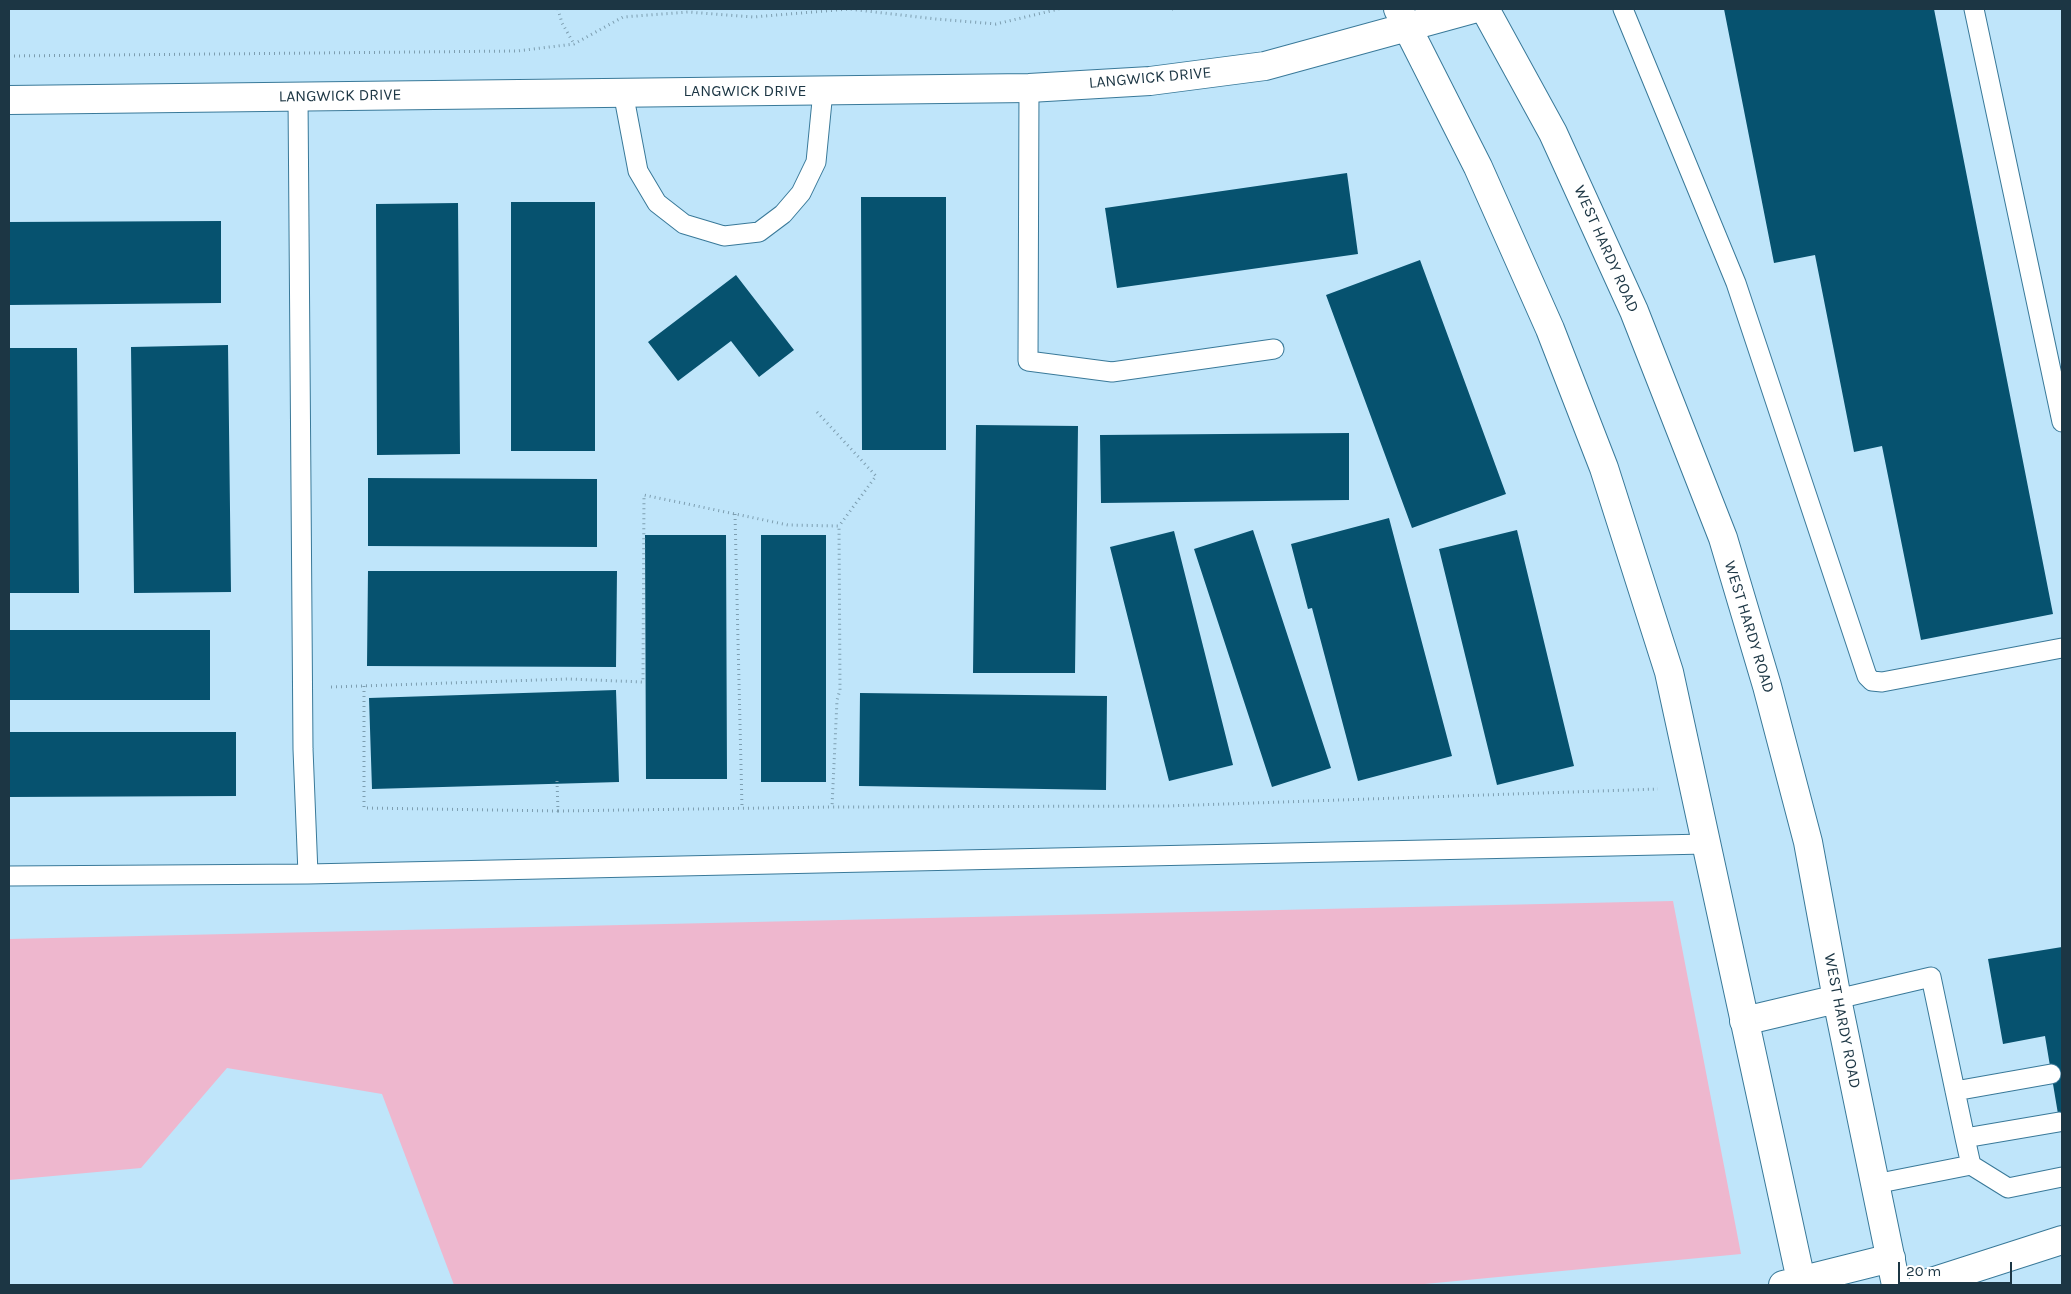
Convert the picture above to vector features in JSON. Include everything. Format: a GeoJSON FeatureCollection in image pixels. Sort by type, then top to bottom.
{"type":"FeatureCollection","features":[{"type":"Feature","properties":{"kind":"street","name":"LANGWICK DRIVE"},"geometry":{"type":"LineString","coordinates":[[9,100],[1029,88],[1150,81],[1265,66],[1403,18],[1473,9]]}},
{"type":"Feature","properties":{"kind":"street","name":"WEST HARDY ROAD"},"geometry":{"type":"LineString","coordinates":[[1485,9],[1553,133],[1634,311],[1723,538],[1767,686],[1808,842],[1837,999],[1896,1285]]}},
{"type":"Feature","properties":{"kind":"street"},"geometry":{"type":"LineString","coordinates":[[1403,18],[1478,168],[1550,329],[1604,468],[1669,672],[1744,1021],[1795,1283],[1891,1258]]}},
{"type":"Feature","properties":{"kind":"street"},"geometry":{"type":"LineString","coordinates":[[1744,1021],[1837,999]]}},
{"type":"Feature","properties":{"kind":"street"},"geometry":{"type":"LineString","coordinates":[[1922,1285],[2062,1240]]}},
{"type":"Feature","properties":{"kind":"lane"},"geometry":{"type":"LineString","coordinates":[[1623,9],[1736,283],[1867,676],[1872,681],[1882,682],[2062,648]]}},
{"type":"Feature","properties":{"kind":"lane"},"geometry":{"type":"LineString","coordinates":[[1974,9],[2062,422]]}},
{"type":"Feature","properties":{"kind":"lane"},"geometry":{"type":"LineString","coordinates":[[1029,88],[1028,361],[1112,372],[1274,348]]}},
{"type":"Feature","properties":{"kind":"lane"},"geometry":{"type":"LineString","coordinates":[[623,92],[638,171],[658,203],[684,224],[724,236],[760,232],[783,214],[801,193],[816,162],[823,91]]}},
{"type":"Feature","properties":{"kind":"lane"},"geometry":{"type":"LineString","coordinates":[[298,97],[302,688],[308,874]]}},
{"type":"Feature","properties":{"kind":"lane"},"geometry":{"type":"LineString","coordinates":[[9,876],[308,874],[1706,844]]}},
{"type":"Feature","properties":{"kind":"lane"},"geometry":{"type":"LineString","coordinates":[[1837,999],[1931,977],[1971,1165]]}},
{"type":"Feature","properties":{"kind":"lane"},"geometry":{"type":"LineString","coordinates":[[1955,1091],[2051,1074]]}},
{"type":"Feature","properties":{"kind":"lane"},"geometry":{"type":"LineString","coordinates":[[1965,1138],[2060,1122]]}},
{"type":"Feature","properties":{"kind":"lane"},"geometry":{"type":"LineString","coordinates":[[1875,1184],[1971,1165],[2008,1188],[2062,1177]]}},
{"type":"Feature","properties":{"kind":"path"},"geometry":{"type":"LineString","coordinates":[[558,9],[562,23],[574,44]]}},
{"type":"Feature","properties":{"kind":"path"},"geometry":{"type":"LineString","coordinates":[[9,56],[517,51],[574,44],[623,17],[688,12],[753,17],[849,9],[996,24],[1059,9]]}},
{"type":"Feature","properties":{"kind":"path"},"geometry":{"type":"LineString","coordinates":[[817,412],[876,476],[839,526],[840,690],[837,700],[832,807]]}},
{"type":"Feature","properties":{"kind":"path"},"geometry":{"type":"LineString","coordinates":[[302,688],[568,679],[643,682],[644,495],[788,525],[839,526]]}},
{"type":"Feature","properties":{"kind":"path"},"geometry":{"type":"LineString","coordinates":[[735,514],[742,808]]}},
{"type":"Feature","properties":{"kind":"path"},"geometry":{"type":"LineString","coordinates":[[364,686],[364,808],[558,811],[832,807],[1167,806],[1658,789]]}},
{"type":"Feature","properties":{"kind":"path"},"geometry":{"type":"LineString","coordinates":[[557,781],[558,811]]}},
{"type":"Feature","properties":{"kind":"shaded area"},"geometry":{"type":"Polygon","coordinates":[[[1673,901],[1741,1254],[1414,1285],[454,1285],[382,1094],[227,1068],[141,1168],[9,1180],[9,939],[1673,901]]]}},
{"type":"Feature","properties":{"kind":"building"},"geometry":{"type":"Polygon","coordinates":[[[1724,9],[1934,9],[2053,614],[1921,640],[1882,446],[1854,452],[1815,255],[1774,263],[1724,9]]]}},
{"type":"Feature","properties":{"kind":"building"},"geometry":{"type":"Polygon","coordinates":[[[1347,173],[1358,254],[1117,288],[1105,208],[1347,173]]]}},
{"type":"Feature","properties":{"kind":"building"},"geometry":{"type":"Polygon","coordinates":[[[861,197],[946,197],[946,450],[862,450],[861,197]]]}},
{"type":"Feature","properties":{"kind":"building"},"geometry":{"type":"Polygon","coordinates":[[[511,202],[595,202],[595,451],[511,451],[511,202]]]}},
{"type":"Feature","properties":{"kind":"building"},"geometry":{"type":"Polygon","coordinates":[[[458,203],[460,454],[377,455],[376,204],[458,203]]]}},
{"type":"Feature","properties":{"kind":"building"},"geometry":{"type":"Polygon","coordinates":[[[221,221],[221,303],[9,305],[9,222],[221,221]]]}},
{"type":"Feature","properties":{"kind":"building"},"geometry":{"type":"Polygon","coordinates":[[[1420,260],[1506,494],[1412,528],[1326,295],[1420,260]]]}},
{"type":"Feature","properties":{"kind":"building"},"geometry":{"type":"Polygon","coordinates":[[[736,275],[794,350],[759,377],[731,341],[678,381],[648,342],[736,275]]]}},
{"type":"Feature","properties":{"kind":"building"},"geometry":{"type":"Polygon","coordinates":[[[228,345],[231,592],[134,593],[131,347],[228,345]]]}},
{"type":"Feature","properties":{"kind":"building"},"geometry":{"type":"Polygon","coordinates":[[[9,348],[77,348],[79,593],[9,593],[9,348]]]}},
{"type":"Feature","properties":{"kind":"building"},"geometry":{"type":"Polygon","coordinates":[[[976,425],[1078,426],[1075,673],[973,673],[976,425]]]}},
{"type":"Feature","properties":{"kind":"building"},"geometry":{"type":"Polygon","coordinates":[[[1349,433],[1349,500],[1101,503],[1100,435],[1349,433]]]}},
{"type":"Feature","properties":{"kind":"building"},"geometry":{"type":"Polygon","coordinates":[[[368,478],[597,479],[597,547],[368,546],[368,478]]]}},
{"type":"Feature","properties":{"kind":"building"},"geometry":{"type":"Polygon","coordinates":[[[1389,518],[1452,756],[1358,781],[1312,608],[1308,609],[1291,544],[1389,518]]]}},
{"type":"Feature","properties":{"kind":"building"},"geometry":{"type":"Polygon","coordinates":[[[1253,530],[1331,768],[1272,787],[1194,549],[1253,530]]]}},
{"type":"Feature","properties":{"kind":"building"},"geometry":{"type":"Polygon","coordinates":[[[1517,530],[1574,766],[1497,785],[1439,549],[1517,530]]]}},
{"type":"Feature","properties":{"kind":"building"},"geometry":{"type":"Polygon","coordinates":[[[1174,531],[1233,765],[1169,781],[1110,547],[1174,531]]]}},
{"type":"Feature","properties":{"kind":"building"},"geometry":{"type":"Polygon","coordinates":[[[645,535],[726,535],[727,779],[646,779],[645,535]]]}},
{"type":"Feature","properties":{"kind":"building"},"geometry":{"type":"Polygon","coordinates":[[[761,535],[826,535],[826,782],[761,782],[761,535]]]}},
{"type":"Feature","properties":{"kind":"building"},"geometry":{"type":"Polygon","coordinates":[[[368,571],[617,571],[616,667],[367,666],[368,571]]]}},
{"type":"Feature","properties":{"kind":"building"},"geometry":{"type":"Polygon","coordinates":[[[9,630],[210,630],[210,700],[9,700],[9,630]]]}},
{"type":"Feature","properties":{"kind":"building"},"geometry":{"type":"Polygon","coordinates":[[[616,690],[619,782],[372,789],[369,698],[616,690]]]}},
{"type":"Feature","properties":{"kind":"building"},"geometry":{"type":"Polygon","coordinates":[[[860,693],[1107,696],[1106,790],[859,786],[860,693]]]}},
{"type":"Feature","properties":{"kind":"building"},"geometry":{"type":"Polygon","coordinates":[[[9,732],[236,732],[236,796],[9,797],[9,732]]]}},
{"type":"Feature","properties":{"kind":"building"},"geometry":{"type":"Polygon","coordinates":[[[2062,947],[2061,1132],[2045,1036],[2003,1044],[1988,959],[2062,947]]]}}]}
